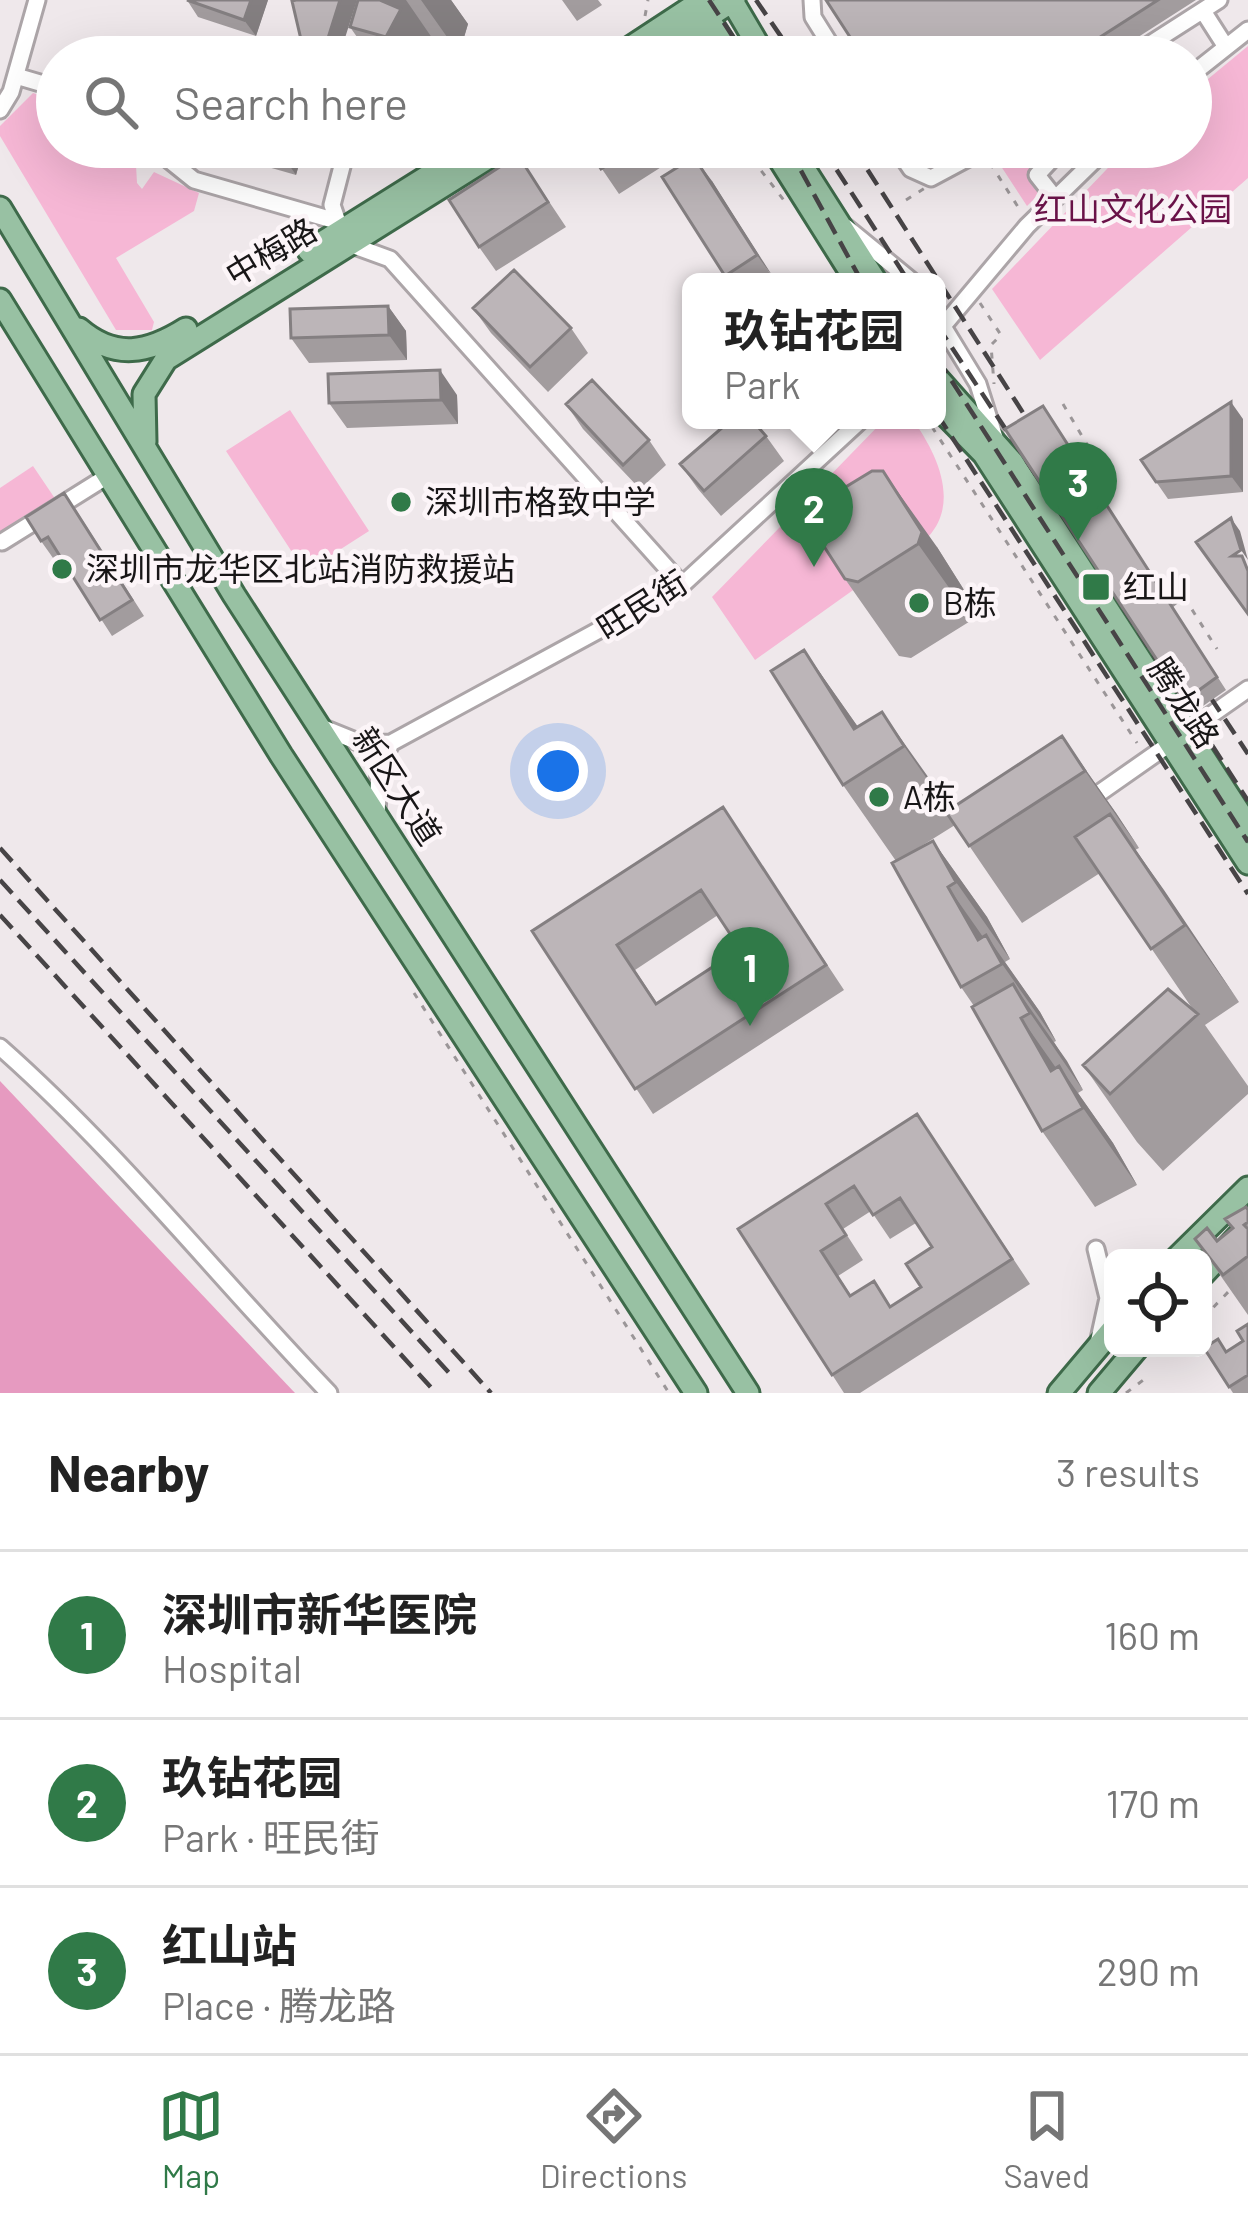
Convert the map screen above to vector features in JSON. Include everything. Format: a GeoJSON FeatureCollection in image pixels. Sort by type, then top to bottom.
{"type":"FeatureCollection","features":[{"type":"Feature","properties":{"kind":"main road"},"geometry":{"type":"LineString","coordinates":[[650,36],[695,8],[733,1],[753,36]]}},
{"type":"Feature","properties":{"kind":"main road"},"geometry":{"type":"LineString","coordinates":[[666,36],[695,8]]}},
{"type":"Feature","properties":{"kind":"main road"},"geometry":{"type":"LineString","coordinates":[[695,8],[707,36]]}},
{"type":"Feature","properties":{"kind":"main road"},"geometry":{"type":"LineString","coordinates":[[695,8],[717,36]]}},
{"type":"Feature","properties":{"kind":"main road","name":"中梅路"},"geometry":{"type":"LineString","coordinates":[[65,317],[104,348],[122,352],[151,347],[442,168]]}},
{"type":"Feature","properties":{"kind":"main road","name":"中梅路"},"geometry":{"type":"LineString","coordinates":[[151,459],[142,406],[159,367],[342,232],[390,219],[471,168]]}},
{"type":"Feature","properties":{"kind":"main road"},"geometry":{"type":"LineString","coordinates":[[785,168],[851,273]]}},
{"type":"Feature","properties":{"kind":"main road"},"geometry":{"type":"LineString","coordinates":[[803,168],[870,273]]}},
{"type":"Feature","properties":{"kind":"main road","name":"新区大道"},"geometry":{"type":"LineString","coordinates":[[0,208],[151,459],[748,1393]]}},
{"type":"Feature","properties":{"kind":"main road"},"geometry":{"type":"LineString","coordinates":[[0,300],[106,477],[696,1393]]}},
{"type":"Feature","properties":{"kind":"main road","name":"腾龙路"},"geometry":{"type":"LineString","coordinates":[[946,390],[996,441],[1177,735],[1248,863]]}},
{"type":"Feature","properties":{"kind":"main road","name":"腾龙路"},"geometry":{"type":"LineString","coordinates":[[946,422],[984,454],[1177,735],[1248,826]]}},
{"type":"Feature","properties":{"kind":"main road"},"geometry":{"type":"LineString","coordinates":[[1183,1249],[1248,1188]]}},
{"type":"Feature","properties":{"kind":"main road"},"geometry":{"type":"LineString","coordinates":[[1212,1264],[1248,1226]]}},
{"type":"Feature","properties":{"kind":"main road"},"geometry":{"type":"LineString","coordinates":[[1059,1393],[1104,1339]]}},
{"type":"Feature","properties":{"kind":"main road"},"geometry":{"type":"LineString","coordinates":[[1099,1393],[1129,1357]]}},
{"type":"Feature","properties":{"kind":"street"},"geometry":{"type":"LineString","coordinates":[[0,110],[16,76],[37,0]]}},
{"type":"Feature","properties":{"kind":"street"},"geometry":{"type":"LineString","coordinates":[[812,0],[813,17],[825,36]]}},
{"type":"Feature","properties":{"kind":"street"},"geometry":{"type":"LineString","coordinates":[[1163,36],[1219,0]]}},
{"type":"Feature","properties":{"kind":"street"},"geometry":{"type":"LineString","coordinates":[[1203,10],[1226,47]]}},
{"type":"Feature","properties":{"kind":"street"},"geometry":{"type":"LineString","coordinates":[[1212,58],[1248,30]]}},
{"type":"Feature","properties":{"kind":"street"},"geometry":{"type":"LineString","coordinates":[[16,76],[36,82]]}},
{"type":"Feature","properties":{"kind":"street"},"geometry":{"type":"LineString","coordinates":[[179,168],[194,180],[342,232],[390,259],[682,585]]}},
{"type":"Feature","properties":{"kind":"street"},"geometry":{"type":"LineString","coordinates":[[341,168],[333,195],[342,232]]}},
{"type":"Feature","properties":{"kind":"street"},"geometry":{"type":"LineString","coordinates":[[910,168],[931,178],[950,168]]}},
{"type":"Feature","properties":{"kind":"street"},"geometry":{"type":"LineString","coordinates":[[1044,168],[1037,175],[1054,198]]}},
{"type":"Feature","properties":{"kind":"street"},"geometry":{"type":"LineString","coordinates":[[946,315],[1086,168]]}},
{"type":"Feature","properties":{"kind":"street"},"geometry":{"type":"LineString","coordinates":[[390,219],[390,259]]}},
{"type":"Feature","properties":{"kind":"street"},"geometry":{"type":"LineString","coordinates":[[837,221],[903,273]]}},
{"type":"Feature","properties":{"kind":"street"},"geometry":{"type":"LineString","coordinates":[[946,332],[978,384],[996,441]]}},
{"type":"Feature","properties":{"kind":"street","name":"旺民街"},"geometry":{"type":"LineString","coordinates":[[391,743],[682,585],[851,429]]}},
{"type":"Feature","properties":{"kind":"street"},"geometry":{"type":"LineString","coordinates":[[2,542],[106,477]]}},
{"type":"Feature","properties":{"kind":"street"},"geometry":{"type":"LineString","coordinates":[[1071,813],[1248,689]]}},
{"type":"Feature","properties":{"kind":"street"},"geometry":{"type":"LineString","coordinates":[[321,727],[363,744],[391,743],[376,785],[378,816]]}},
{"type":"Feature","properties":{"kind":"street"},"geometry":{"type":"LineString","coordinates":[[0,1047],[162,1209],[220,1280],[329,1393]]}},
{"type":"Feature","properties":{"kind":"street"},"geometry":{"type":"LineString","coordinates":[[1104,1253],[1096,1249],[1104,1282]]}},
{"type":"Feature","properties":{"kind":"street"},"geometry":{"type":"LineString","coordinates":[[1088,1358],[1104,1324]]}},
{"type":"Feature","properties":{"kind":"path"},"geometry":{"type":"LineString","coordinates":[[647,18],[648,0]]}},
{"type":"Feature","properties":{"kind":"path"},"geometry":{"type":"LineString","coordinates":[[759,168],[796,218]]}},
{"type":"Feature","properties":{"kind":"path"},"geometry":{"type":"LineString","coordinates":[[997,168],[1023,214]]}},
{"type":"Feature","properties":{"kind":"path"},"geometry":{"type":"LineString","coordinates":[[906,200],[931,178]]}},
{"type":"Feature","properties":{"kind":"path"},"geometry":{"type":"LineString","coordinates":[[976,296],[1001,335]]}},
{"type":"Feature","properties":{"kind":"path"},"geometry":{"type":"LineString","coordinates":[[1063,404],[1100,468],[1089,477]]}},
{"type":"Feature","properties":{"kind":"path"},"geometry":{"type":"LineString","coordinates":[[946,429],[1137,743]]}},
{"type":"Feature","properties":{"kind":"path"},"geometry":{"type":"LineString","coordinates":[[1172,606],[1184,597],[1217,649]]}},
{"type":"Feature","properties":{"kind":"path"},"geometry":{"type":"LineString","coordinates":[[1212,1309],[1233,1287]]}},
{"type":"Feature","properties":{"kind":"path"},"geometry":{"type":"LineString","coordinates":[[1126,1393],[1150,1375]]}},
{"type":"Feature","properties":{"kind":"green space","name":"红山文化公园"},"geometry":{"type":"Polygon","coordinates":[[[1248,46],[1248,178],[1040,360],[992,289],[1108,168],[1212,168],[1212,76],[1248,46]]]}},
{"type":"Feature","properties":{"kind":"green space"},"geometry":{"type":"Polygon","coordinates":[[[36,94],[36,168],[136,168],[142,189],[154,172],[199,193],[194,211],[116,258],[154,322],[152,330],[116,330],[0,136],[0,126],[36,94]]]}},
{"type":"Feature","properties":{"kind":"green space"},"geometry":{"type":"Polygon","coordinates":[[[1002,168],[1033,168],[1039,194],[1027,206],[1002,168]]]}},
{"type":"Feature","properties":{"kind":"green space"},"geometry":{"type":"Polygon","coordinates":[[[290,410],[369,531],[305,572],[226,451],[290,410]]]}},
{"type":"Feature","properties":{"kind":"green space"},"geometry":{"type":"Polygon","coordinates":[[[875,429],[919,429],[930,447],[944,492],[943,508],[929,536],[755,660],[712,597],[875,429]]]}},
{"type":"Feature","properties":{"kind":"green space"},"geometry":{"type":"Polygon","coordinates":[[[33,466],[56,500],[0,537],[0,488],[33,466]]]}},
{"type":"Feature","properties":{"kind":"shaded area"},"geometry":{"type":"Polygon","coordinates":[[[0,1081],[295,1393],[0,1393],[0,1081]]]}},
{"type":"Feature","properties":{"kind":"building"},"geometry":{"type":"Polygon","coordinates":[[[187,0],[251,0],[244,20],[187,0]]]}},
{"type":"Feature","properties":{"kind":"building"},"geometry":{"type":"Polygon","coordinates":[[[340,0],[329,36],[300,36],[292,1],[340,0]]]}},
{"type":"Feature","properties":{"kind":"building"},"geometry":{"type":"Polygon","coordinates":[[[358,0],[380,0],[401,9],[387,36],[350,27],[358,0]]]}},
{"type":"Feature","properties":{"kind":"building"},"geometry":{"type":"Polygon","coordinates":[[[826,0],[1158,0],[1102,36],[849,36],[826,0]]]}},
{"type":"Feature","properties":{"kind":"building"},"geometry":{"type":"Polygon","coordinates":[[[498,168],[526,168],[548,202],[479,247],[449,200],[498,168]]]}},
{"type":"Feature","properties":{"kind":"building"},"geometry":{"type":"Polygon","coordinates":[[[676,168],[701,168],[757,255],[723,273],[662,177],[676,168]]]}},
{"type":"Feature","properties":{"kind":"building"},"geometry":{"type":"Polygon","coordinates":[[[514,270],[571,328],[530,367],[473,308],[514,270]]]}},
{"type":"Feature","properties":{"kind":"building"},"geometry":{"type":"Polygon","coordinates":[[[388,306],[389,335],[291,338],[290,309],[388,306]]]}},
{"type":"Feature","properties":{"kind":"building"},"geometry":{"type":"Polygon","coordinates":[[[440,370],[441,400],[329,403],[328,374],[440,370]]]}},
{"type":"Feature","properties":{"kind":"building"},"geometry":{"type":"Polygon","coordinates":[[[592,380],[649,440],[623,465],[566,404],[592,380]]]}},
{"type":"Feature","properties":{"kind":"building"},"geometry":{"type":"Polygon","coordinates":[[[1231,402],[1231,476],[1156,482],[1141,460],[1231,402]]]}},
{"type":"Feature","properties":{"kind":"building"},"geometry":{"type":"Polygon","coordinates":[[[1043,406],[1217,677],[1184,701],[1005,429],[1043,406]]]}},
{"type":"Feature","properties":{"kind":"building"},"geometry":{"type":"Polygon","coordinates":[[[721,429],[760,429],[766,436],[704,491],[680,464],[721,429]]]}},
{"type":"Feature","properties":{"kind":"building"},"geometry":{"type":"Polygon","coordinates":[[[872,471],[883,471],[922,532],[918,544],[858,582],[845,579],[807,520],[811,508],[872,471]]]}},
{"type":"Feature","properties":{"kind":"building"},"geometry":{"type":"Polygon","coordinates":[[[64,493],[132,600],[100,620],[48,537],[41,541],[26,517],[64,493]]]}},
{"type":"Feature","properties":{"kind":"building"},"geometry":{"type":"Polygon","coordinates":[[[1231,518],[1241,550],[1232,556],[1242,556],[1248,571],[1248,614],[1196,542],[1231,518]]]}},
{"type":"Feature","properties":{"kind":"building"},"geometry":{"type":"Polygon","coordinates":[[[804,650],[854,729],[882,712],[904,746],[843,785],[771,671],[804,650]]]}},
{"type":"Feature","properties":{"kind":"building"},"geometry":{"type":"Polygon","coordinates":[[[1062,736],[1085,771],[969,846],[946,812],[1062,736]]]}},
{"type":"Feature","properties":{"kind":"building"},"geometry":{"type":"Polygon","coordinates":[[[723,807],[826,965],[635,1089],[532,931],[723,807]],[[701,890],[617,945],[656,1004],[740,949],[701,890]]]}},
{"type":"Feature","properties":{"kind":"building"},"geometry":{"type":"Polygon","coordinates":[[[1110,814],[1185,925],[1151,949],[1075,837],[1110,814]]]}},
{"type":"Feature","properties":{"kind":"building"},"geometry":{"type":"Polygon","coordinates":[[[933,841],[956,882],[948,887],[978,940],[986,935],[1002,964],[961,987],[892,863],[933,841]]]}},
{"type":"Feature","properties":{"kind":"building"},"geometry":{"type":"Polygon","coordinates":[[[1013,984],[1030,1013],[1021,1018],[1051,1071],[1059,1066],[1083,1108],[1042,1131],[972,1007],[1013,984]]]}},
{"type":"Feature","properties":{"kind":"building"},"geometry":{"type":"Polygon","coordinates":[[[1168,989],[1198,1014],[1110,1094],[1083,1065],[1168,989]]]}},
{"type":"Feature","properties":{"kind":"building"},"geometry":{"type":"Polygon","coordinates":[[[917,1114],[1012,1259],[832,1375],[738,1229],[917,1114]],[[854,1186],[826,1204],[846,1235],[821,1251],[850,1296],[874,1281],[890,1307],[921,1287],[906,1264],[932,1247],[900,1198],[873,1215],[854,1186]]]}},
{"type":"Feature","properties":{"kind":"building"},"geometry":{"type":"Polygon","coordinates":[[[1248,1210],[1244,1225],[1248,1256],[1223,1275],[1212,1261],[1212,1249],[1203,1249],[1195,1239],[1207,1228],[1217,1241],[1233,1228],[1225,1219],[1248,1210]]]}},
{"type":"Feature","properties":{"kind":"building"},"geometry":{"type":"Polygon","coordinates":[[[1248,1324],[1248,1375],[1229,1387],[1210,1357],[1212,1343],[1218,1339],[1226,1352],[1243,1341],[1237,1331],[1248,1324]]]}},
{"type":"Feature","properties":{"kind":"railway"},"geometry":{"type":"LineString","coordinates":[[709,0],[732,36]]}},
{"type":"Feature","properties":{"kind":"railway"},"geometry":{"type":"LineString","coordinates":[[756,0],[781,36]]}},
{"type":"Feature","properties":{"kind":"railway"},"geometry":{"type":"LineString","coordinates":[[800,168],[857,273]]}},
{"type":"Feature","properties":{"kind":"railway"},"geometry":{"type":"LineString","coordinates":[[836,168],[903,273]]}},
{"type":"Feature","properties":{"kind":"railway"},"geometry":{"type":"LineString","coordinates":[[866,168],[934,273]]}},
{"type":"Feature","properties":{"kind":"railway"},"geometry":{"type":"LineString","coordinates":[[946,292],[1043,444]]}},
{"type":"Feature","properties":{"kind":"railway"},"geometry":{"type":"LineString","coordinates":[[946,339],[1055,504]]}},
{"type":"Feature","properties":{"kind":"railway"},"geometry":{"type":"LineString","coordinates":[[946,372],[1248,842]]}},
{"type":"Feature","properties":{"kind":"railway"},"geometry":{"type":"LineString","coordinates":[[946,428],[1248,894]]}},
{"type":"Feature","properties":{"kind":"railway"},"geometry":{"type":"LineString","coordinates":[[1124,609],[1248,801]]}},
{"type":"Feature","properties":{"kind":"railway"},"geometry":{"type":"LineString","coordinates":[[1195,674],[1248,754]]}},
{"type":"Feature","properties":{"kind":"railway"},"geometry":{"type":"LineString","coordinates":[[0,848],[491,1393]]}},
{"type":"Feature","properties":{"kind":"railway"},"geometry":{"type":"LineString","coordinates":[[0,880],[451,1375]]}},
{"type":"Feature","properties":{"kind":"railway"},"geometry":{"type":"LineString","coordinates":[[0,915],[436,1393]]}},
{"type":"Feature","properties":{"kind":"place","name":"深圳市格致中学"},"geometry":{"type":"Point","coordinates":[401,502]}},
{"type":"Feature","properties":{"kind":"place","name":"红山站"},"geometry":{"type":"Point","coordinates":[1078,541]}},
{"type":"Feature","properties":{"kind":"place","name":"玖钻花园"},"geometry":{"type":"Point","coordinates":[814,567]}},
{"type":"Feature","properties":{"kind":"place","name":"深圳市龙华区北站消防救援站"},"geometry":{"type":"Point","coordinates":[62,569]}},
{"type":"Feature","properties":{"kind":"place","name":"红山"},"geometry":{"type":"Point","coordinates":[1096,587]}},
{"type":"Feature","properties":{"kind":"place","name":"B栋"},"geometry":{"type":"Point","coordinates":[919,603]}},
{"type":"Feature","properties":{"kind":"place","name":"A栋"},"geometry":{"type":"Point","coordinates":[879,797]}},
{"type":"Feature","properties":{"kind":"place","name":"深圳市新华医院"},"geometry":{"type":"Point","coordinates":[750,1026]}}]}
